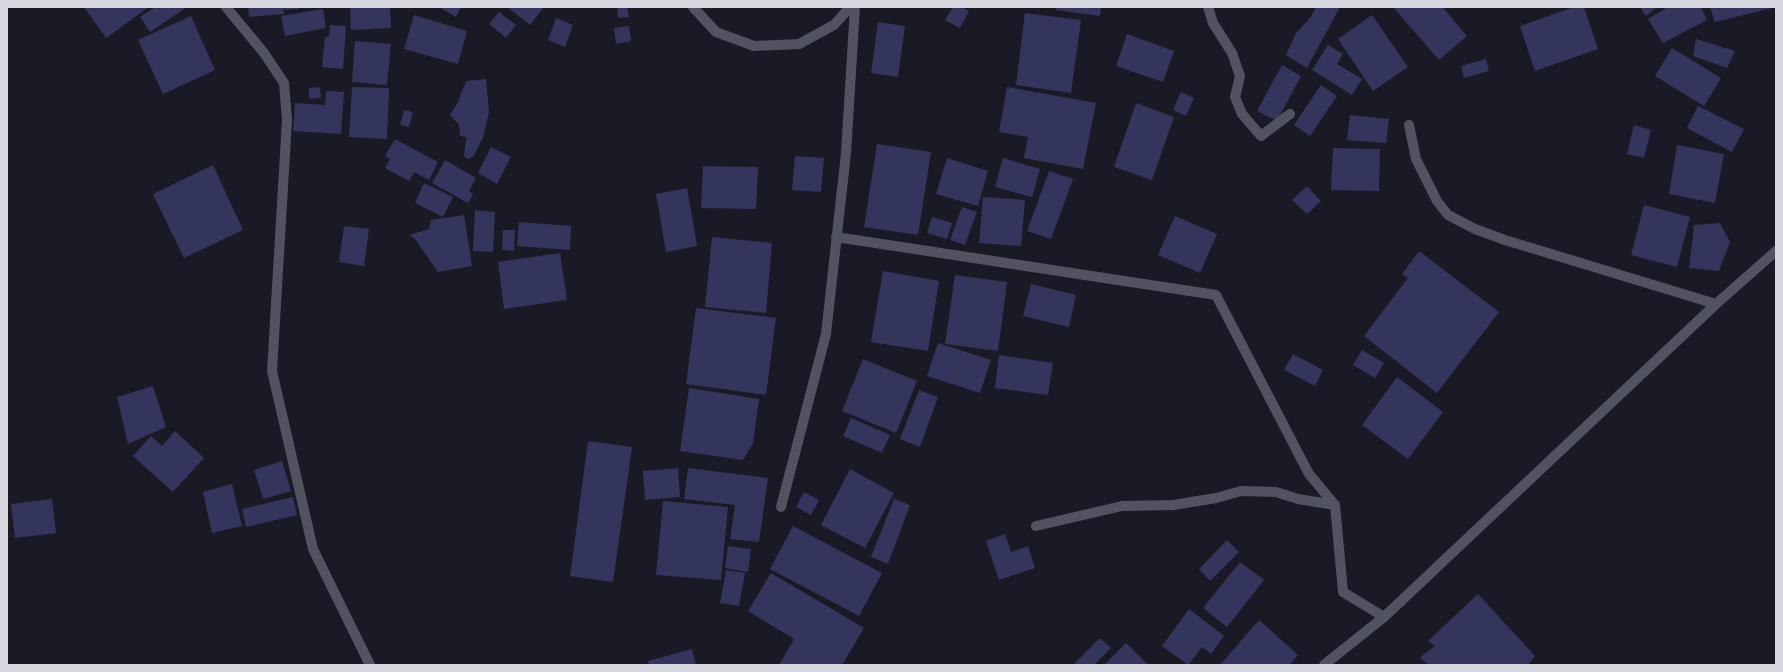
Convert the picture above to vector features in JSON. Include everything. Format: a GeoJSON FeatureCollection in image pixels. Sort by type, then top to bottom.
{"type":"FeatureCollection","features":[{"type":"Feature","properties":{"kind":"street"},"geometry":{"type":"LineString","coordinates":[[226,7],[264,53],[284,83],[287,120],[272,371],[313,549],[370,665]]}},
{"type":"Feature","properties":{"kind":"street"},"geometry":{"type":"LineString","coordinates":[[693,7],[716,32],[754,46],[799,44],[834,24],[850,7]]}},
{"type":"Feature","properties":{"kind":"street"},"geometry":{"type":"LineString","coordinates":[[781,506],[826,334],[846,152],[855,7]]}},
{"type":"Feature","properties":{"kind":"street"},"geometry":{"type":"LineString","coordinates":[[1208,7],[1213,23],[1232,53],[1240,76],[1235,97],[1242,114],[1261,136],[1290,114]]}},
{"type":"Feature","properties":{"kind":"street"},"geometry":{"type":"LineString","coordinates":[[1409,125],[1416,159],[1437,201],[1448,215],[1475,229],[1505,240],[1716,304]]}},
{"type":"Feature","properties":{"kind":"street"},"geometry":{"type":"LineString","coordinates":[[836,237],[1216,295],[1309,474],[1335,505],[1344,592],[1384,617]]}},
{"type":"Feature","properties":{"kind":"street"},"geometry":{"type":"LineString","coordinates":[[1324,665],[1384,617],[1716,304],[1776,251]]}},
{"type":"Feature","properties":{"kind":"street"},"geometry":{"type":"LineString","coordinates":[[1036,526],[1122,506],[1173,505],[1216,498],[1241,491],[1276,492],[1298,499],[1335,505]]}},
{"type":"Feature","properties":{"kind":"building"},"geometry":{"type":"Polygon","coordinates":[[[84,7],[149,7],[106,38],[84,7]]]}},
{"type":"Feature","properties":{"kind":"building"},"geometry":{"type":"Polygon","coordinates":[[[155,7],[187,7],[150,32],[140,17],[155,7]]]}},
{"type":"Feature","properties":{"kind":"building"},"geometry":{"type":"Polygon","coordinates":[[[248,7],[284,7],[284,14],[249,17],[248,7]]]}},
{"type":"Feature","properties":{"kind":"building"},"geometry":{"type":"Polygon","coordinates":[[[285,7],[299,7],[299,9],[285,10],[285,7]]]}},
{"type":"Feature","properties":{"kind":"building"},"geometry":{"type":"Polygon","coordinates":[[[350,7],[390,7],[391,28],[351,30],[350,7]]]}},
{"type":"Feature","properties":{"kind":"building"},"geometry":{"type":"Polygon","coordinates":[[[439,7],[461,7],[456,17],[439,7]]]}},
{"type":"Feature","properties":{"kind":"building"},"geometry":{"type":"Polygon","coordinates":[[[507,7],[544,7],[530,25],[507,7]]]}},
{"type":"Feature","properties":{"kind":"building"},"geometry":{"type":"Polygon","coordinates":[[[617,7],[627,7],[629,17],[618,18],[617,7]]]}},
{"type":"Feature","properties":{"kind":"building"},"geometry":{"type":"Polygon","coordinates":[[[953,7],[962,7],[969,11],[960,28],[945,20],[953,7]]]}},
{"type":"Feature","properties":{"kind":"building"},"geometry":{"type":"Polygon","coordinates":[[[1056,7],[1101,7],[1100,16],[1056,10],[1056,7]]]}},
{"type":"Feature","properties":{"kind":"building"},"geometry":{"type":"Polygon","coordinates":[[[1316,7],[1340,7],[1307,68],[1286,55],[1296,33],[1311,17],[1316,7]]]}},
{"type":"Feature","properties":{"kind":"building"},"geometry":{"type":"Polygon","coordinates":[[[1393,7],[1446,7],[1444,9],[1467,36],[1439,60],[1393,7]]]}},
{"type":"Feature","properties":{"kind":"building"},"geometry":{"type":"Polygon","coordinates":[[[1574,7],[1584,7],[1598,49],[1535,71],[1520,26],[1574,7]]]}},
{"type":"Feature","properties":{"kind":"building"},"geometry":{"type":"Polygon","coordinates":[[[1640,7],[1657,7],[1646,16],[1640,7]]]}},
{"type":"Feature","properties":{"kind":"building"},"geometry":{"type":"Polygon","coordinates":[[[1668,7],[1701,7],[1707,20],[1663,43],[1648,19],[1668,7]]]}},
{"type":"Feature","properties":{"kind":"building"},"geometry":{"type":"Polygon","coordinates":[[[1710,7],[1772,7],[1772,8],[1715,22],[1710,7]]]}},
{"type":"Feature","properties":{"kind":"building"},"geometry":{"type":"Polygon","coordinates":[[[323,9],[326,28],[285,36],[281,16],[323,9]]]}},
{"type":"Feature","properties":{"kind":"building"},"geometry":{"type":"Polygon","coordinates":[[[499,12],[516,25],[506,38],[489,24],[499,12]]]}},
{"type":"Feature","properties":{"kind":"building"},"geometry":{"type":"Polygon","coordinates":[[[1025,13],[1081,20],[1071,93],[1016,85],[1025,13]]]}},
{"type":"Feature","properties":{"kind":"building"},"geometry":{"type":"Polygon","coordinates":[[[414,15],[467,31],[458,64],[404,49],[414,15]]]}},
{"type":"Feature","properties":{"kind":"building"},"geometry":{"type":"Polygon","coordinates":[[[1372,15],[1408,67],[1373,91],[1338,39],[1372,15]]]}},
{"type":"Feature","properties":{"kind":"building"},"geometry":{"type":"Polygon","coordinates":[[[191,16],[215,70],[163,94],[138,40],[191,16]]]}},
{"type":"Feature","properties":{"kind":"building"},"geometry":{"type":"Polygon","coordinates":[[[556,18],[573,25],[565,47],[548,40],[556,18]]]}},
{"type":"Feature","properties":{"kind":"building"},"geometry":{"type":"Polygon","coordinates":[[[878,22],[905,26],[898,77],[871,73],[878,22]]]}},
{"type":"Feature","properties":{"kind":"building"},"geometry":{"type":"Polygon","coordinates":[[[330,25],[346,26],[343,69],[322,67],[325,37],[329,37],[330,25]]]}},
{"type":"Feature","properties":{"kind":"building"},"geometry":{"type":"Polygon","coordinates":[[[629,26],[631,41],[616,44],[614,28],[629,26]]]}},
{"type":"Feature","properties":{"kind":"building"},"geometry":{"type":"Polygon","coordinates":[[[1127,34],[1174,51],[1163,82],[1116,66],[1127,34]]]}},
{"type":"Feature","properties":{"kind":"building"},"geometry":{"type":"Polygon","coordinates":[[[1696,39],[1735,51],[1727,68],[1693,56],[1696,39]]]}},
{"type":"Feature","properties":{"kind":"building"},"geometry":{"type":"Polygon","coordinates":[[[355,41],[391,44],[387,85],[352,82],[355,41]]]}},
{"type":"Feature","properties":{"kind":"building"},"geometry":{"type":"Polygon","coordinates":[[[1328,45],[1343,54],[1337,64],[1362,79],[1352,95],[1312,70],[1328,45]]]}},
{"type":"Feature","properties":{"kind":"building"},"geometry":{"type":"Polygon","coordinates":[[[1672,48],[1721,78],[1704,106],[1655,76],[1672,48]]]}},
{"type":"Feature","properties":{"kind":"building"},"geometry":{"type":"Polygon","coordinates":[[[1486,59],[1489,71],[1464,78],[1461,66],[1486,59]]]}},
{"type":"Feature","properties":{"kind":"building"},"geometry":{"type":"Polygon","coordinates":[[[1282,65],[1301,76],[1277,121],[1257,111],[1282,65]]]}},
{"type":"Feature","properties":{"kind":"building"},"geometry":{"type":"Polygon","coordinates":[[[486,79],[489,112],[483,138],[473,157],[468,159],[464,156],[466,137],[460,136],[459,125],[450,115],[458,102],[466,81],[486,79]]]}},
{"type":"Feature","properties":{"kind":"building"},"geometry":{"type":"Polygon","coordinates":[[[1321,85],[1337,96],[1310,136],[1294,125],[1321,85]]]}},
{"type":"Feature","properties":{"kind":"building"},"geometry":{"type":"Polygon","coordinates":[[[320,87],[321,98],[309,99],[309,88],[320,87]]]}},
{"type":"Feature","properties":{"kind":"building"},"geometry":{"type":"Polygon","coordinates":[[[352,87],[389,88],[387,139],[349,137],[352,87]]]}},
{"type":"Feature","properties":{"kind":"building"},"geometry":{"type":"Polygon","coordinates":[[[1007,87],[1096,103],[1083,169],[1024,158],[1028,137],[999,132],[1007,87]]]}},
{"type":"Feature","properties":{"kind":"building"},"geometry":{"type":"Polygon","coordinates":[[[326,91],[344,92],[341,134],[293,131],[295,103],[325,105],[326,91]]]}},
{"type":"Feature","properties":{"kind":"building"},"geometry":{"type":"Polygon","coordinates":[[[1181,92],[1194,98],[1186,116],[1173,110],[1181,92]]]}},
{"type":"Feature","properties":{"kind":"building"},"geometry":{"type":"Polygon","coordinates":[[[1136,103],[1174,117],[1152,180],[1114,167],[1136,103]]]}},
{"type":"Feature","properties":{"kind":"building"},"geometry":{"type":"Polygon","coordinates":[[[1698,106],[1744,129],[1732,152],[1687,128],[1698,106]]]}},
{"type":"Feature","properties":{"kind":"building"},"geometry":{"type":"Polygon","coordinates":[[[404,110],[413,112],[409,127],[400,125],[404,110]]]}},
{"type":"Feature","properties":{"kind":"building"},"geometry":{"type":"Polygon","coordinates":[[[1350,115],[1389,119],[1386,143],[1347,140],[1350,115]]]}},
{"type":"Feature","properties":{"kind":"building"},"geometry":{"type":"Polygon","coordinates":[[[1634,125],[1651,130],[1644,158],[1627,154],[1634,125]]]}},
{"type":"Feature","properties":{"kind":"building"},"geometry":{"type":"Polygon","coordinates":[[[395,139],[438,162],[429,180],[414,172],[409,181],[385,168],[390,159],[385,156],[395,139]]]}},
{"type":"Feature","properties":{"kind":"building"},"geometry":{"type":"Polygon","coordinates":[[[877,144],[931,152],[918,235],[864,227],[877,144]]]}},
{"type":"Feature","properties":{"kind":"building"},"geometry":{"type":"Polygon","coordinates":[[[1677,145],[1724,154],[1715,203],[1669,194],[1677,145]]]}},
{"type":"Feature","properties":{"kind":"building"},"geometry":{"type":"Polygon","coordinates":[[[491,147],[511,157],[497,184],[478,173],[491,147]]]}},
{"type":"Feature","properties":{"kind":"building"},"geometry":{"type":"Polygon","coordinates":[[[1333,148],[1380,149],[1379,191],[1331,190],[1333,148]]]}},
{"type":"Feature","properties":{"kind":"building"},"geometry":{"type":"Polygon","coordinates":[[[795,156],[824,158],[821,192],[792,190],[795,156]]]}},
{"type":"Feature","properties":{"kind":"building"},"geometry":{"type":"Polygon","coordinates":[[[947,158],[988,171],[978,206],[936,194],[947,158]]]}},
{"type":"Feature","properties":{"kind":"building"},"geometry":{"type":"Polygon","coordinates":[[[1003,158],[1040,169],[1032,197],[995,187],[1003,158]]]}},
{"type":"Feature","properties":{"kind":"building"},"geometry":{"type":"Polygon","coordinates":[[[445,160],[476,178],[469,191],[473,194],[468,203],[432,183],[445,160]]]}},
{"type":"Feature","properties":{"kind":"building"},"geometry":{"type":"Polygon","coordinates":[[[213,165],[243,230],[184,258],[153,194],[213,165]]]}},
{"type":"Feature","properties":{"kind":"building"},"geometry":{"type":"Polygon","coordinates":[[[703,166],[758,167],[756,209],[701,208],[703,166]]]}},
{"type":"Feature","properties":{"kind":"building"},"geometry":{"type":"Polygon","coordinates":[[[1049,171],[1073,179],[1051,239],[1027,231],[1049,171]]]}},
{"type":"Feature","properties":{"kind":"building"},"geometry":{"type":"Polygon","coordinates":[[[424,183],[453,197],[443,217],[415,203],[424,183]]]}},
{"type":"Feature","properties":{"kind":"building"},"geometry":{"type":"Polygon","coordinates":[[[1307,186],[1321,201],[1307,214],[1292,200],[1307,186]]]}},
{"type":"Feature","properties":{"kind":"building"},"geometry":{"type":"Polygon","coordinates":[[[687,188],[697,246],[666,252],[656,194],[687,188]]]}},
{"type":"Feature","properties":{"kind":"building"},"geometry":{"type":"Polygon","coordinates":[[[983,197],[1025,200],[1021,246],[979,243],[983,197]]]}},
{"type":"Feature","properties":{"kind":"building"},"geometry":{"type":"Polygon","coordinates":[[[1644,205],[1690,217],[1677,267],[1631,255],[1644,205]]]}},
{"type":"Feature","properties":{"kind":"building"},"geometry":{"type":"Polygon","coordinates":[[[962,207],[977,212],[965,245],[950,240],[962,207]]]}},
{"type":"Feature","properties":{"kind":"building"},"geometry":{"type":"Polygon","coordinates":[[[475,210],[495,212],[493,252],[473,251],[475,210]]]}},
{"type":"Feature","properties":{"kind":"building"},"geometry":{"type":"Polygon","coordinates":[[[464,215],[472,266],[438,272],[415,239],[409,235],[429,229],[431,220],[464,215]]]}},
{"type":"Feature","properties":{"kind":"building"},"geometry":{"type":"Polygon","coordinates":[[[1175,216],[1217,234],[1200,273],[1158,255],[1175,216]]]}},
{"type":"Feature","properties":{"kind":"building"},"geometry":{"type":"Polygon","coordinates":[[[932,217],[952,223],[947,239],[927,233],[932,217]]]}},
{"type":"Feature","properties":{"kind":"building"},"geometry":{"type":"Polygon","coordinates":[[[519,222],[571,226],[570,250],[517,246],[519,222]]]}},
{"type":"Feature","properties":{"kind":"building"},"geometry":{"type":"Polygon","coordinates":[[[1720,223],[1730,242],[1719,271],[1689,268],[1694,225],[1720,223]]]}},
{"type":"Feature","properties":{"kind":"building"},"geometry":{"type":"Polygon","coordinates":[[[344,226],[369,229],[364,266],[339,262],[344,226]]]}},
{"type":"Feature","properties":{"kind":"building"},"geometry":{"type":"Polygon","coordinates":[[[503,230],[515,230],[514,251],[502,250],[503,230]]]}},
{"type":"Feature","properties":{"kind":"building"},"geometry":{"type":"Polygon","coordinates":[[[712,237],[772,243],[766,313],[705,307],[712,237]]]}},
{"type":"Feature","properties":{"kind":"building"},"geometry":{"type":"Polygon","coordinates":[[[1419,251],[1499,312],[1437,393],[1364,336],[1408,278],[1402,274],[1419,251]]]}},
{"type":"Feature","properties":{"kind":"building"},"geometry":{"type":"Polygon","coordinates":[[[560,253],[567,300],[504,309],[498,262],[560,253]]]}},
{"type":"Feature","properties":{"kind":"building"},"geometry":{"type":"Polygon","coordinates":[[[883,271],[939,281],[928,351],[871,342],[883,271]]]}},
{"type":"Feature","properties":{"kind":"building"},"geometry":{"type":"Polygon","coordinates":[[[955,275],[1007,282],[998,351],[945,344],[955,275]]]}},
{"type":"Feature","properties":{"kind":"building"},"geometry":{"type":"Polygon","coordinates":[[[1031,284],[1076,295],[1069,327],[1023,316],[1031,284]]]}},
{"type":"Feature","properties":{"kind":"building"},"geometry":{"type":"Polygon","coordinates":[[[696,308],[776,318],[766,395],[686,384],[696,308]]]}},
{"type":"Feature","properties":{"kind":"building"},"geometry":{"type":"Polygon","coordinates":[[[938,343],[991,360],[980,393],[927,376],[938,343]]]}},
{"type":"Feature","properties":{"kind":"building"},"geometry":{"type":"Polygon","coordinates":[[[1362,350],[1384,363],[1375,378],[1353,365],[1362,350]]]}},
{"type":"Feature","properties":{"kind":"building"},"geometry":{"type":"Polygon","coordinates":[[[1293,354],[1323,370],[1315,386],[1284,370],[1293,354]]]}},
{"type":"Feature","properties":{"kind":"building"},"geometry":{"type":"Polygon","coordinates":[[[999,355],[1053,363],[1048,395],[995,388],[999,355]]]}},
{"type":"Feature","properties":{"kind":"building"},"geometry":{"type":"Polygon","coordinates":[[[863,359],[917,381],[896,433],[842,411],[863,359]]]}},
{"type":"Feature","properties":{"kind":"building"},"geometry":{"type":"Polygon","coordinates":[[[1397,377],[1443,412],[1408,459],[1362,425],[1397,377]]]}},
{"type":"Feature","properties":{"kind":"building"},"geometry":{"type":"Polygon","coordinates":[[[153,386],[166,427],[128,444],[117,397],[153,386]]]}},
{"type":"Feature","properties":{"kind":"building"},"geometry":{"type":"Polygon","coordinates":[[[689,388],[759,399],[753,443],[743,460],[680,451],[689,388]]]}},
{"type":"Feature","properties":{"kind":"building"},"geometry":{"type":"Polygon","coordinates":[[[919,390],[938,397],[920,447],[900,439],[919,390]]]}},
{"type":"Feature","properties":{"kind":"building"},"geometry":{"type":"Polygon","coordinates":[[[851,418],[890,435],[882,453],[843,436],[851,418]]]}},
{"type":"Feature","properties":{"kind":"building"},"geometry":{"type":"Polygon","coordinates":[[[175,431],[204,458],[173,492],[133,456],[151,436],[162,446],[175,431]]]}},
{"type":"Feature","properties":{"kind":"building"},"geometry":{"type":"Polygon","coordinates":[[[588,441],[632,447],[613,582],[570,576],[588,441]]]}},
{"type":"Feature","properties":{"kind":"building"},"geometry":{"type":"Polygon","coordinates":[[[282,461],[291,491],[263,499],[254,470],[282,461]]]}},
{"type":"Feature","properties":{"kind":"building"},"geometry":{"type":"Polygon","coordinates":[[[678,468],[680,497],[645,500],[643,471],[678,468]]]}},
{"type":"Feature","properties":{"kind":"building"},"geometry":{"type":"Polygon","coordinates":[[[688,468],[768,478],[759,542],[730,539],[735,505],[684,499],[688,468]]]}},
{"type":"Feature","properties":{"kind":"building"},"geometry":{"type":"Polygon","coordinates":[[[850,469],[894,493],[865,548],[821,525],[850,469]]]}},
{"type":"Feature","properties":{"kind":"building"},"geometry":{"type":"Polygon","coordinates":[[[232,484],[242,526],[212,533],[203,492],[232,484]]]}},
{"type":"Feature","properties":{"kind":"building"},"geometry":{"type":"Polygon","coordinates":[[[804,492],[819,500],[811,515],[796,507],[804,492]]]}},
{"type":"Feature","properties":{"kind":"building"},"geometry":{"type":"Polygon","coordinates":[[[293,497],[297,515],[246,527],[242,509],[293,497]]]}},
{"type":"Feature","properties":{"kind":"building"},"geometry":{"type":"Polygon","coordinates":[[[52,499],[56,533],[15,538],[11,504],[52,499]]]}},
{"type":"Feature","properties":{"kind":"building"},"geometry":{"type":"Polygon","coordinates":[[[894,499],[910,505],[888,564],[871,557],[894,499]]]}},
{"type":"Feature","properties":{"kind":"building"},"geometry":{"type":"Polygon","coordinates":[[[663,501],[728,507],[721,580],[656,575],[663,501]]]}},
{"type":"Feature","properties":{"kind":"building"},"geometry":{"type":"Polygon","coordinates":[[[793,526],[882,573],[859,616],[770,569],[793,526]]]}},
{"type":"Feature","properties":{"kind":"building"},"geometry":{"type":"Polygon","coordinates":[[[1005,534],[1011,552],[1028,546],[1035,568],[999,580],[986,541],[1005,534]]]}},
{"type":"Feature","properties":{"kind":"building"},"geometry":{"type":"Polygon","coordinates":[[[1227,540],[1239,552],[1210,581],[1199,569],[1227,540]]]}},
{"type":"Feature","properties":{"kind":"building"},"geometry":{"type":"Polygon","coordinates":[[[728,546],[751,549],[748,572],[725,568],[728,546]]]}},
{"type":"Feature","properties":{"kind":"building"},"geometry":{"type":"Polygon","coordinates":[[[1240,562],[1264,580],[1227,627],[1203,608],[1240,562]]]}},
{"type":"Feature","properties":{"kind":"building"},"geometry":{"type":"Polygon","coordinates":[[[726,570],[745,573],[739,606],[720,603],[726,570]]]}},
{"type":"Feature","properties":{"kind":"building"},"geometry":{"type":"Polygon","coordinates":[[[771,573],[864,628],[842,665],[779,665],[794,639],[748,611],[771,573]]]}},
{"type":"Feature","properties":{"kind":"building"},"geometry":{"type":"Polygon","coordinates":[[[1478,594],[1535,656],[1528,665],[1428,665],[1420,657],[1435,646],[1428,641],[1478,594]]]}},
{"type":"Feature","properties":{"kind":"building"},"geometry":{"type":"Polygon","coordinates":[[[1189,609],[1224,636],[1211,654],[1202,647],[1188,665],[1162,646],[1189,609]]]}},
{"type":"Feature","properties":{"kind":"building"},"geometry":{"type":"Polygon","coordinates":[[[1259,620],[1298,655],[1289,665],[1220,665],[1259,620]]]}},
{"type":"Feature","properties":{"kind":"building"},"geometry":{"type":"Polygon","coordinates":[[[1100,638],[1111,648],[1094,665],[1073,665],[1100,638]]]}},
{"type":"Feature","properties":{"kind":"building"},"geometry":{"type":"Polygon","coordinates":[[[1126,643],[1148,665],[1104,665],[1126,643]]]}},
{"type":"Feature","properties":{"kind":"building"},"geometry":{"type":"Polygon","coordinates":[[[692,649],[696,665],[649,665],[648,661],[692,649]]]}}]}
